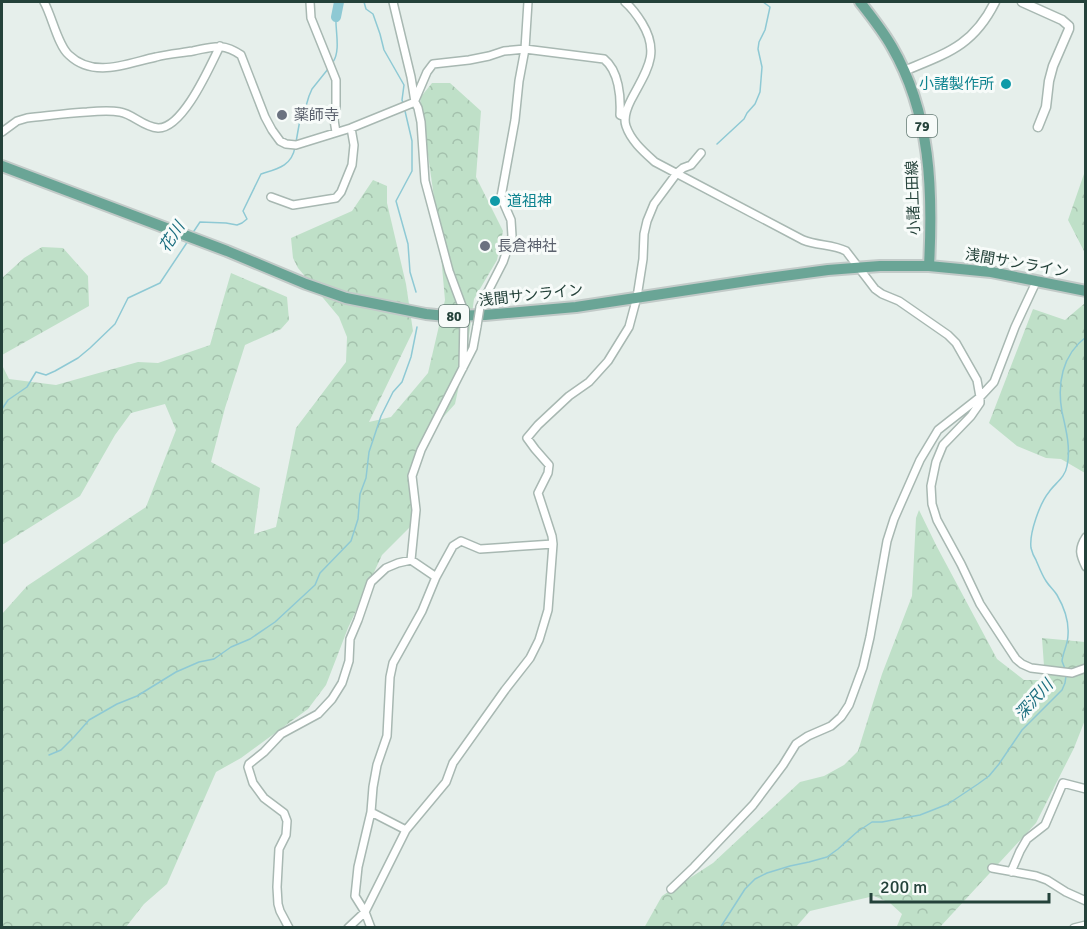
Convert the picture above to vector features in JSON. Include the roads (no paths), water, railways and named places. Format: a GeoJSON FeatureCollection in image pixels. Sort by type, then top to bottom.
{"type":"FeatureCollection","features":[{"type":"Feature","properties":{"kind":"main road","name":"小諸上田線"},"geometry":{"type":"LineString","coordinates":[[860,2],[891,45],[904,71],[918,109],[928,160],[931,197],[929,266]]}},
{"type":"Feature","properties":{"kind":"main road","name":"浅間サンライン"},"geometry":{"type":"LineString","coordinates":[[2,166],[346,298],[426,314],[464,316],[576,307],[753,280],[859,267],[929,266],[991,272],[1086,291]]}},
{"type":"Feature","properties":{"kind":"street"},"geometry":{"type":"LineString","coordinates":[[44,2],[68,55],[89,66],[118,67],[156,57],[220,46],[233,49],[241,55],[272,130],[280,141],[286,144],[296,145],[351,128],[415,102],[427,72],[433,64],[469,60],[504,51],[525,49],[604,59],[613,72],[621,101],[620,115],[625,117]]}},
{"type":"Feature","properties":{"kind":"street"},"geometry":{"type":"LineString","coordinates":[[310,2],[311,18],[336,80],[334,120],[336,132]]}},
{"type":"Feature","properties":{"kind":"street"},"geometry":{"type":"LineString","coordinates":[[393,2],[421,122],[425,181],[449,271],[464,316],[463,368]]}},
{"type":"Feature","properties":{"kind":"street"},"geometry":{"type":"LineString","coordinates":[[411,560],[416,510],[412,476],[421,450],[473,348],[480,307],[503,262],[512,236],[511,220],[501,197],[525,49],[528,2]]}},
{"type":"Feature","properties":{"kind":"street"},"geometry":{"type":"LineString","coordinates":[[625,2],[633,9],[648,33],[652,53],[625,117],[628,132],[639,147],[655,162],[803,240],[813,244],[839,247],[846,251],[875,289],[899,301],[956,343],[977,380],[981,397],[980,404],[971,416],[943,445],[936,462],[931,486],[932,504],[937,520],[980,604],[1016,659],[1031,668],[1072,673],[1086,669]]}},
{"type":"Feature","properties":{"kind":"street"},"geometry":{"type":"LineString","coordinates":[[904,71],[946,53],[967,41],[980,27],[995,2]]}},
{"type":"Feature","properties":{"kind":"street"},"geometry":{"type":"LineString","coordinates":[[1022,2],[1062,20],[1069,26],[1053,66],[1046,106],[1038,127]]}},
{"type":"Feature","properties":{"kind":"street"},"geometry":{"type":"LineString","coordinates":[[2,132],[17,121],[27,118],[108,111],[122,112],[148,126],[166,127],[179,116],[196,95],[220,46]]}},
{"type":"Feature","properties":{"kind":"street"},"geometry":{"type":"LineString","coordinates":[[271,197],[293,205],[336,198],[341,192],[351,165],[354,145],[351,128]]}},
{"type":"Feature","properties":{"kind":"street"},"geometry":{"type":"LineString","coordinates":[[348,927],[366,912],[406,830],[446,782],[453,763],[530,658],[539,640],[548,610],[553,544],[538,493],[548,473],[549,465],[527,438],[608,361],[629,327],[638,297],[644,234],[654,204],[676,173],[691,165],[701,153]]}},
{"type":"Feature","properties":{"kind":"street"},"geometry":{"type":"LineString","coordinates":[[671,889],[753,805],[796,744],[831,726],[849,705],[863,667],[870,638],[887,541],[894,519],[920,460],[938,430],[981,397],[994,382],[1015,327],[1042,281]]}},
{"type":"Feature","properties":{"kind":"street"},"geometry":{"type":"LineString","coordinates":[[1086,537],[1082,543],[1080,555],[1086,567]]}},
{"type":"Feature","properties":{"kind":"street"},"geometry":{"type":"LineString","coordinates":[[371,927],[366,912],[355,896],[358,867],[371,812],[377,765],[387,736],[390,677],[393,663],[422,611],[436,577],[453,546],[460,541],[480,549],[553,544]]}},
{"type":"Feature","properties":{"kind":"street"},"geometry":{"type":"LineString","coordinates":[[289,927],[280,911],[277,887],[279,849],[286,835],[288,821],[284,813],[264,798],[253,783],[249,764],[281,734],[318,714],[332,699],[342,683],[349,661],[350,639],[371,582],[386,568],[411,560],[436,577]]}},
{"type":"Feature","properties":{"kind":"street"},"geometry":{"type":"LineString","coordinates":[[1011,872],[1027,839],[1045,825],[1063,783],[1086,789]]}},
{"type":"Feature","properties":{"kind":"street"},"geometry":{"type":"LineString","coordinates":[[371,812],[406,830]]}},
{"type":"Feature","properties":{"kind":"street"},"geometry":{"type":"LineString","coordinates":[[992,868],[1047,880],[1086,901]]}},
{"type":"Feature","properties":{"kind":"street"},"geometry":{"type":"LineString","coordinates":[[1074,927],[1086,925]]}},
{"type":"Feature","properties":{"kind":"waterway","name":"花川"},"geometry":{"type":"LineString","coordinates":[[336,17],[339,2]]}},
{"type":"Feature","properties":{"kind":"waterway"},"geometry":{"type":"LineString","coordinates":[[364,2],[366,9],[373,14],[384,50],[404,85],[403,103]]}},
{"type":"Feature","properties":{"kind":"waterway"},"geometry":{"type":"LineString","coordinates":[[717,144],[744,119],[755,104],[760,92],[762,67],[758,49],[770,7],[763,2]]}},
{"type":"Feature","properties":{"kind":"waterway","name":"花川"},"geometry":{"type":"LineString","coordinates":[[333,62],[337,46],[336,17]]}},
{"type":"Feature","properties":{"kind":"waterway","name":"花川"},"geometry":{"type":"LineString","coordinates":[[296,142],[301,114],[312,89],[328,69]]}},
{"type":"Feature","properties":{"kind":"waterway"},"geometry":{"type":"LineString","coordinates":[[405,111],[412,141],[412,171],[396,201],[408,244],[410,272],[416,292]]}},
{"type":"Feature","properties":{"kind":"waterway","name":"花川"},"geometry":{"type":"LineString","coordinates":[[192,234],[200,222],[237,225],[247,219],[243,211],[261,174],[287,163],[295,147]]}},
{"type":"Feature","properties":{"kind":"waterway","name":"花川"},"geometry":{"type":"LineString","coordinates":[[2,409],[8,400],[27,387],[36,372],[46,375],[78,358],[90,348],[115,324],[128,298],[160,283],[188,241]]}},
{"type":"Feature","properties":{"kind":"waterway"},"geometry":{"type":"LineString","coordinates":[[49,755],[61,750],[89,720],[137,696],[176,672],[199,662],[214,659],[231,647],[250,639],[275,622],[315,585],[320,573],[351,541],[358,519],[360,494],[366,478],[369,452],[381,416],[393,392],[402,382],[411,357],[417,327]]}},
{"type":"Feature","properties":{"kind":"waterway","name":"深沢川"},"geometry":{"type":"LineString","coordinates":[[1065,669],[1062,661],[1068,638],[1066,615],[1057,595],[1042,574],[1032,551],[1031,542],[1033,527],[1042,503],[1066,470],[1068,446],[1062,412],[1061,381],[1071,352],[1086,337]]}},
{"type":"Feature","properties":{"kind":"waterway","name":"深沢川"},"geometry":{"type":"LineString","coordinates":[[720,928],[745,889],[755,879],[767,873],[827,857],[872,822],[920,815],[948,804],[989,776],[1022,730],[1062,690],[1066,676]]}},
{"type":"Feature","properties":{"kind":"place","name":"小諸製作所"},"geometry":{"type":"Point","coordinates":[1006,84]}},
{"type":"Feature","properties":{"kind":"place","name":"薬師寺"},"geometry":{"type":"Point","coordinates":[282,115]}},
{"type":"Feature","properties":{"kind":"place","name":"道祖神"},"geometry":{"type":"Point","coordinates":[495,201]}},
{"type":"Feature","properties":{"kind":"place","name":"長倉神社"},"geometry":{"type":"Point","coordinates":[485,246]}}]}
